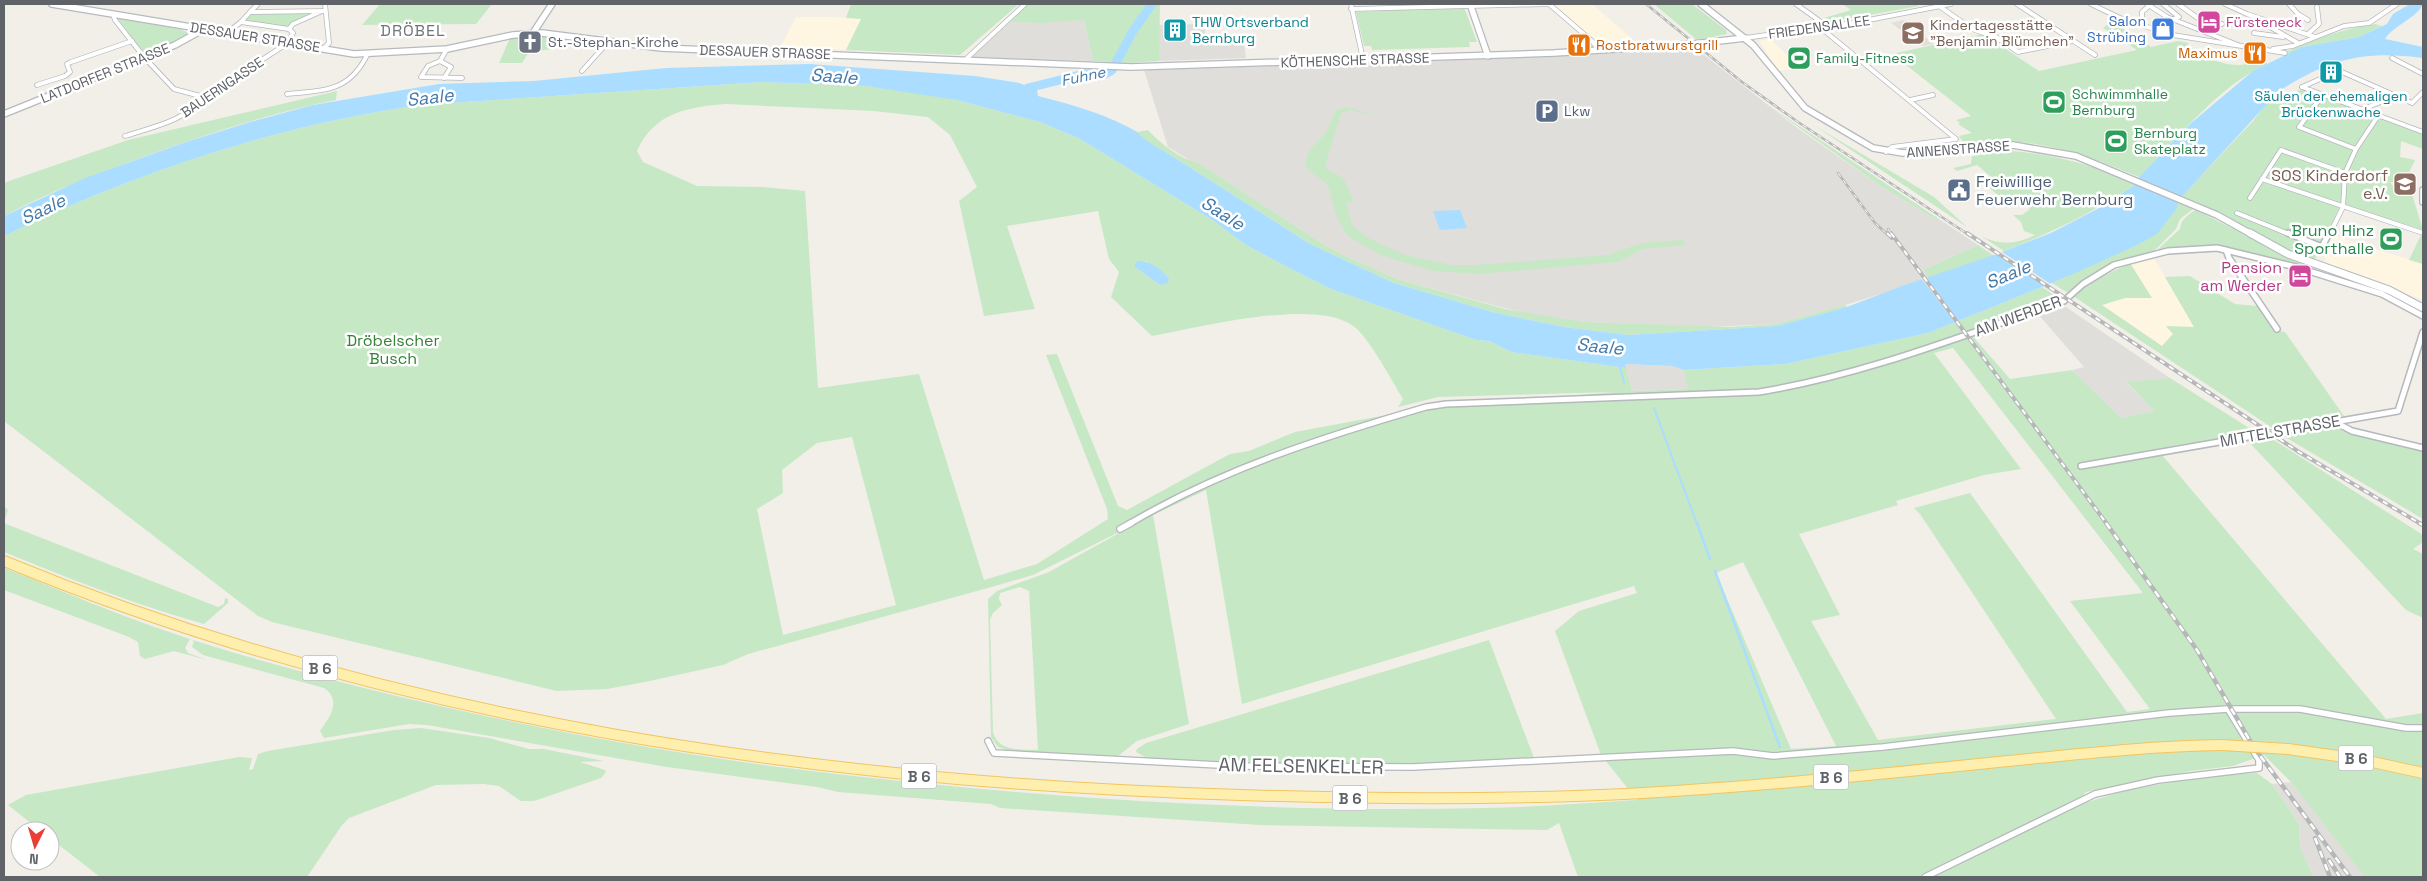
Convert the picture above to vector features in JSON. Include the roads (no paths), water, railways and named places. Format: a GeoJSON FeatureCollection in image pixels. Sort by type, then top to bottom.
{"type":"FeatureCollection","features":[{"type":"Feature","properties":{"kind":"main road","name":"DESSAUER STRASSE"},"geometry":{"type":"LineString","coordinates":[[52,4],[324,48],[341,53],[447,49],[533,32],[559,33],[661,48],[965,60]]}},
{"type":"Feature","properties":{"kind":"main road"},"geometry":{"type":"LineString","coordinates":[[533,32],[552,4]]}},
{"type":"Feature","properties":{"kind":"main road","name":"ANNENSTRASSE"},"geometry":{"type":"LineString","coordinates":[[1701,4],[1745,38],[1805,108],[1868,146],[1886,152],[1903,154],[1991,145],[2023,146],[2067,153],[2116,171],[2203,209],[2288,254],[2389,290],[2423,308]]}},
{"type":"Feature","properties":{"kind":"main road"},"geometry":{"type":"LineString","coordinates":[[1471,5],[1488,56]]}},
{"type":"Feature","properties":{"kind":"main road","name":"LATDORFER STRASSE"},"geometry":{"type":"LineString","coordinates":[[4,114],[144,57],[205,29]]}},
{"type":"Feature","properties":{"kind":"main road","name":"KÖTHENSCHE STRASSE"},"geometry":{"type":"LineString","coordinates":[[965,60],[1124,67],[1488,56],[1599,50],[1745,38]]}},
{"type":"Feature","properties":{"kind":"main road"},"geometry":{"type":"LineString","coordinates":[[2423,190],[2423,202]]}},
{"type":"Feature","properties":{"kind":"main road","name":"B 6"},"geometry":{"type":"LineString","coordinates":[[4,561],[104,601],[183,627],[299,662],[458,703],[636,738],[780,761],[988,782],[1204,796],[1495,799],[1717,788],[2131,749],[2222,745],[2288,749],[2359,759],[2423,772]]}},
{"type":"Feature","properties":{"kind":"street"},"geometry":{"type":"LineString","coordinates":[[227,33],[241,22],[258,4]]}},
{"type":"Feature","properties":{"kind":"street"},"geometry":{"type":"LineString","coordinates":[[324,48],[329,43],[325,4]]}},
{"type":"Feature","properties":{"kind":"street"},"geometry":{"type":"LineString","coordinates":[[965,60],[1024,4]]}},
{"type":"Feature","properties":{"kind":"street"},"geometry":{"type":"LineString","coordinates":[[1351,4],[1363,59]]}},
{"type":"Feature","properties":{"kind":"street"},"geometry":{"type":"LineString","coordinates":[[1351,9],[1382,6],[1549,4],[1592,41],[1599,50]]}},
{"type":"Feature","properties":{"kind":"street"},"geometry":{"type":"LineString","coordinates":[[1796,4],[1828,27]]}},
{"type":"Feature","properties":{"kind":"street"},"geometry":{"type":"LineString","coordinates":[[1922,4],[1929,8]]}},
{"type":"Feature","properties":{"kind":"street","name":"FRIEDENSALLEE"},"geometry":{"type":"LineString","coordinates":[[1745,38],[1828,27],[1951,4]]}},
{"type":"Feature","properties":{"kind":"street"},"geometry":{"type":"LineString","coordinates":[[2017,4],[2096,55]]}},
{"type":"Feature","properties":{"kind":"street"},"geometry":{"type":"LineString","coordinates":[[2091,4],[2142,25],[2179,37],[2272,49],[2284,53]]}},
{"type":"Feature","properties":{"kind":"street"},"geometry":{"type":"LineString","coordinates":[[2163,4],[2179,16],[2174,19]]}},
{"type":"Feature","properties":{"kind":"street"},"geometry":{"type":"LineString","coordinates":[[2178,4],[2209,26],[2214,32]]}},
{"type":"Feature","properties":{"kind":"street"},"geometry":{"type":"LineString","coordinates":[[2225,4],[2316,38]]}},
{"type":"Feature","properties":{"kind":"street"},"geometry":{"type":"LineString","coordinates":[[2289,4],[2300,16],[2308,20]]}},
{"type":"Feature","properties":{"kind":"street"},"geometry":{"type":"LineString","coordinates":[[2272,49],[2298,44],[2344,26],[2369,23],[2397,4]]}},
{"type":"Feature","properties":{"kind":"street"},"geometry":{"type":"LineString","coordinates":[[2142,25],[2142,12],[2148,5],[2174,19],[2214,32],[2238,45]]}},
{"type":"Feature","properties":{"kind":"street"},"geometry":{"type":"LineString","coordinates":[[1939,6],[1972,29],[1996,38],[2018,52],[2073,41]]}},
{"type":"Feature","properties":{"kind":"street"},"geometry":{"type":"LineString","coordinates":[[2308,34],[2319,24],[2316,7]]}},
{"type":"Feature","properties":{"kind":"street"},"geometry":{"type":"LineString","coordinates":[[250,12],[325,11]]}},
{"type":"Feature","properties":{"kind":"street"},"geometry":{"type":"LineString","coordinates":[[289,29],[300,21],[320,12]]}},
{"type":"Feature","properties":{"kind":"street"},"geometry":{"type":"LineString","coordinates":[[113,14],[115,20],[144,57],[174,89],[204,97]]}},
{"type":"Feature","properties":{"kind":"street"},"geometry":{"type":"LineString","coordinates":[[2248,14],[2298,44]]}},
{"type":"Feature","properties":{"kind":"street"},"geometry":{"type":"LineString","coordinates":[[241,22],[289,29],[293,34],[288,43]]}},
{"type":"Feature","properties":{"kind":"street"},"geometry":{"type":"LineString","coordinates":[[2369,23],[2375,26]]}},
{"type":"Feature","properties":{"kind":"street"},"geometry":{"type":"LineString","coordinates":[[2209,26],[2222,24]]}},
{"type":"Feature","properties":{"kind":"street"},"geometry":{"type":"LineString","coordinates":[[1820,28],[1910,100],[1933,95]]}},
{"type":"Feature","properties":{"kind":"street"},"geometry":{"type":"LineString","coordinates":[[2254,33],[2286,36]]}},
{"type":"Feature","properties":{"kind":"street"},"geometry":{"type":"LineString","coordinates":[[38,85],[65,76],[70,72],[67,64],[132,41]]}},
{"type":"Feature","properties":{"kind":"street"},"geometry":{"type":"LineString","coordinates":[[582,71],[610,41]]}},
{"type":"Feature","properties":{"kind":"street","name":"BAUERNGASSE"},"geometry":{"type":"LineString","coordinates":[[125,136],[171,121],[197,106],[204,97],[288,43]]}},
{"type":"Feature","properties":{"kind":"street"},"geometry":{"type":"LineString","coordinates":[[447,49],[440,60],[428,66],[421,75],[422,78],[462,78]]}},
{"type":"Feature","properties":{"kind":"street"},"geometry":{"type":"LineString","coordinates":[[287,94],[342,87],[361,68],[368,53]]}},
{"type":"Feature","properties":{"kind":"street"},"geometry":{"type":"LineString","coordinates":[[2392,58],[2423,74]]}},
{"type":"Feature","properties":{"kind":"street"},"geometry":{"type":"LineString","coordinates":[[440,60],[451,68],[444,78]]}},
{"type":"Feature","properties":{"kind":"street"},"geometry":{"type":"LineString","coordinates":[[2333,68],[2412,103],[2423,92]]}},
{"type":"Feature","properties":{"kind":"street"},"geometry":{"type":"LineString","coordinates":[[2336,72],[2302,87],[2423,132]]}},
{"type":"Feature","properties":{"kind":"street"},"geometry":{"type":"LineString","coordinates":[[2322,96],[2299,127],[2356,149]]}},
{"type":"Feature","properties":{"kind":"street"},"geometry":{"type":"LineString","coordinates":[[2361,110],[2396,96]]}},
{"type":"Feature","properties":{"kind":"street","name":"ANNENSTRASSE"},"geometry":{"type":"LineString","coordinates":[[1886,152],[1892,147],[1954,141],[1955,137],[1910,100]]}},
{"type":"Feature","properties":{"kind":"street"},"geometry":{"type":"LineString","coordinates":[[2237,213],[2322,247],[2343,207],[2345,173],[2356,149],[2378,116]]}},
{"type":"Feature","properties":{"kind":"street"},"geometry":{"type":"LineString","coordinates":[[2250,198],[2281,150],[2345,173]]}},
{"type":"Feature","properties":{"kind":"street"},"geometry":{"type":"LineString","coordinates":[[2262,179],[2423,233]]}},
{"type":"Feature","properties":{"kind":"street","name":"AM WERDER"},"geometry":{"type":"LineString","coordinates":[[1120,529],[1151,509],[1300,444],[1426,407],[1446,404],[1759,392],[1803,385],[1921,351],[2064,301],[2083,284],[2114,265],[2182,250],[2211,248],[2226,250],[2296,267],[2382,294],[2423,316]]}},
{"type":"Feature","properties":{"kind":"street"},"geometry":{"type":"LineString","coordinates":[[2226,250],[2229,258],[2277,329]]}},
{"type":"Feature","properties":{"kind":"street","name":"MITTELSTRASSE"},"geometry":{"type":"LineString","coordinates":[[2081,466],[2398,411],[2423,332]]}},
{"type":"Feature","properties":{"kind":"street"},"geometry":{"type":"LineString","coordinates":[[2333,421],[2352,431],[2423,448]]}},
{"type":"Feature","properties":{"kind":"street"},"geometry":{"type":"LineString","coordinates":[[2228,709],[2300,710],[2395,726],[2423,728]]}},
{"type":"Feature","properties":{"kind":"street"},"geometry":{"type":"LineString","coordinates":[[1925,877],[2095,794],[2158,780],[2259,768],[2259,760],[2228,709]]}},
{"type":"Feature","properties":{"kind":"street","name":"AM FELSENKELLER"},"geometry":{"type":"LineString","coordinates":[[988,741],[994,753],[1237,766],[1413,767],[1733,751],[1773,756],[1883,747],[2169,713],[2228,709]]}},
{"type":"Feature","properties":{"kind":"water","name":"Saale"},"geometry":{"type":"Polygon","coordinates":[[[2410,4],[2423,4],[2416,14],[2394,29],[2385,39],[2423,47],[2423,58],[2383,55],[2365,56],[2331,64],[2314,71],[2279,91],[2177,202],[2177,208],[2157,234],[2069,276],[1928,333],[1785,364],[1684,370],[1672,366],[1625,364],[1626,368],[1511,352],[1489,341],[1476,340],[1331,289],[1246,245],[1214,221],[1080,139],[1040,122],[957,100],[866,86],[762,82],[420,105],[366,114],[312,125],[207,154],[104,191],[4,236],[4,216],[85,178],[186,142],[313,105],[439,84],[534,81],[666,68],[809,64],[975,76],[1019,83],[1037,90],[1038,96],[1072,105],[1128,127],[1154,146],[1310,244],[1394,283],[1496,313],[1564,327],[1628,335],[1777,326],[1847,307],[2051,233],[2103,206],[2136,184],[2139,177],[2190,124],[2253,71],[2302,47],[2359,37],[2387,24],[2393,14],[2410,4]]]}},
{"type":"Feature","properties":{"kind":"water"},"geometry":{"type":"Polygon","coordinates":[[[1460,210],[1467,228],[1440,230],[1433,211],[1460,210]]]}},
{"type":"Feature","properties":{"kind":"water"},"geometry":{"type":"Polygon","coordinates":[[[1139,261],[1152,264],[1160,269],[1169,279],[1168,283],[1160,285],[1135,267],[1135,263],[1139,261]]]}},
{"type":"Feature","properties":{"kind":"waterway","name":"Fuhne"},"geometry":{"type":"LineString","coordinates":[[1017,95],[1028,88],[1084,74],[1105,74],[1112,70],[1133,31],[1152,4]]}},
{"type":"Feature","properties":{"kind":"waterway","name":"Saale"},"geometry":{"type":"LineString","coordinates":[[1620,366],[1624,383]]}},
{"type":"Feature","properties":{"kind":"waterway"},"geometry":{"type":"LineString","coordinates":[[1654,408],[1697,524]]}},
{"type":"Feature","properties":{"kind":"waterway"},"geometry":{"type":"LineString","coordinates":[[1697,523],[1710,559]]}},
{"type":"Feature","properties":{"kind":"waterway"},"geometry":{"type":"LineString","coordinates":[[1715,571],[1780,747]]}},
{"type":"Feature","properties":{"kind":"railway"},"geometry":{"type":"LineString","coordinates":[[1646,4],[1742,82],[1798,122],[1969,235]]}},
{"type":"Feature","properties":{"kind":"railway"},"geometry":{"type":"LineString","coordinates":[[1838,173],[1875,223],[1888,235]]}},
{"type":"Feature","properties":{"kind":"railway"},"geometry":{"type":"LineString","coordinates":[[1888,229],[1892,235]]}},
{"type":"Feature","properties":{"kind":"railway"},"geometry":{"type":"LineString","coordinates":[[1887,233],[1892,238]]}},
{"type":"Feature","properties":{"kind":"railway"},"geometry":{"type":"LineString","coordinates":[[1891,233],[2107,524]]}},
{"type":"Feature","properties":{"kind":"railway"},"geometry":{"type":"LineString","coordinates":[[1967,233],[2299,452],[2421,524]]}},
{"type":"Feature","properties":{"kind":"railway"},"geometry":{"type":"LineString","coordinates":[[2106,523],[2197,650],[2253,746],[2350,877]]}},
{"type":"Feature","properties":{"kind":"railway"},"geometry":{"type":"LineString","coordinates":[[2315,838],[2330,877]]}},
{"type":"Feature","properties":{"kind":"railway"},"geometry":{"type":"LineString","coordinates":[[2329,860],[2340,877]]}},
{"type":"Feature","properties":{"kind":"place","name":"Fürsteneck"},"geometry":{"type":"Point","coordinates":[2209,22]}},
{"type":"Feature","properties":{"kind":"place","name":"Salon Strübing"},"geometry":{"type":"Point","coordinates":[2163,29]}},
{"type":"Feature","properties":{"kind":"place","name":"THW Ortsverband Bernburg"},"geometry":{"type":"Point","coordinates":[1175,30]}},
{"type":"Feature","properties":{"kind":"place","name":"Kindertagesstätte \"Benjamin Blümchen\""},"geometry":{"type":"Point","coordinates":[1913,33]}},
{"type":"Feature","properties":{"kind":"place","name":"St.-Stephan-Kirche"},"geometry":{"type":"Point","coordinates":[530,42]}},
{"type":"Feature","properties":{"kind":"place","name":"Rostbratwurstgrill"},"geometry":{"type":"Point","coordinates":[1579,45]}},
{"type":"Feature","properties":{"kind":"place","name":"Maximus"},"geometry":{"type":"Point","coordinates":[2255,53]}},
{"type":"Feature","properties":{"kind":"place","name":"Family-Fitness"},"geometry":{"type":"Point","coordinates":[1799,58]}},
{"type":"Feature","properties":{"kind":"place","name":"Säulen der ehemaligen Brückenwache"},"geometry":{"type":"Point","coordinates":[2331,72]}},
{"type":"Feature","properties":{"kind":"place","name":"Schwimmhalle Bernburg"},"geometry":{"type":"Point","coordinates":[2054,102]}},
{"type":"Feature","properties":{"kind":"place","name":"Lkw"},"geometry":{"type":"Point","coordinates":[1547,111]}},
{"type":"Feature","properties":{"kind":"place","name":"Bernburg Skateplatz"},"geometry":{"type":"Point","coordinates":[2116,141]}},
{"type":"Feature","properties":{"kind":"place","name":"SOS Kinderdorf e.V."},"geometry":{"type":"Point","coordinates":[2405,184]}},
{"type":"Feature","properties":{"kind":"place","name":"Freiwillige Feuerwehr Bernburg"},"geometry":{"type":"Point","coordinates":[1959,190]}},
{"type":"Feature","properties":{"kind":"place","name":"Bruno Hinz Sporthalle"},"geometry":{"type":"Point","coordinates":[2391,239]}},
{"type":"Feature","properties":{"kind":"place","name":"Pension am Werder"},"geometry":{"type":"Point","coordinates":[2300,276]}},
{"type":"Feature","properties":{"kind":"district","name":"DRÖBEL"},"geometry":{"type":"Point","coordinates":[413,30]}},
{"type":"Feature","properties":{"kind":"park label","name":"Dröbelscher Busch"},"geometry":{"type":"Point","coordinates":[393,349]}}]}
